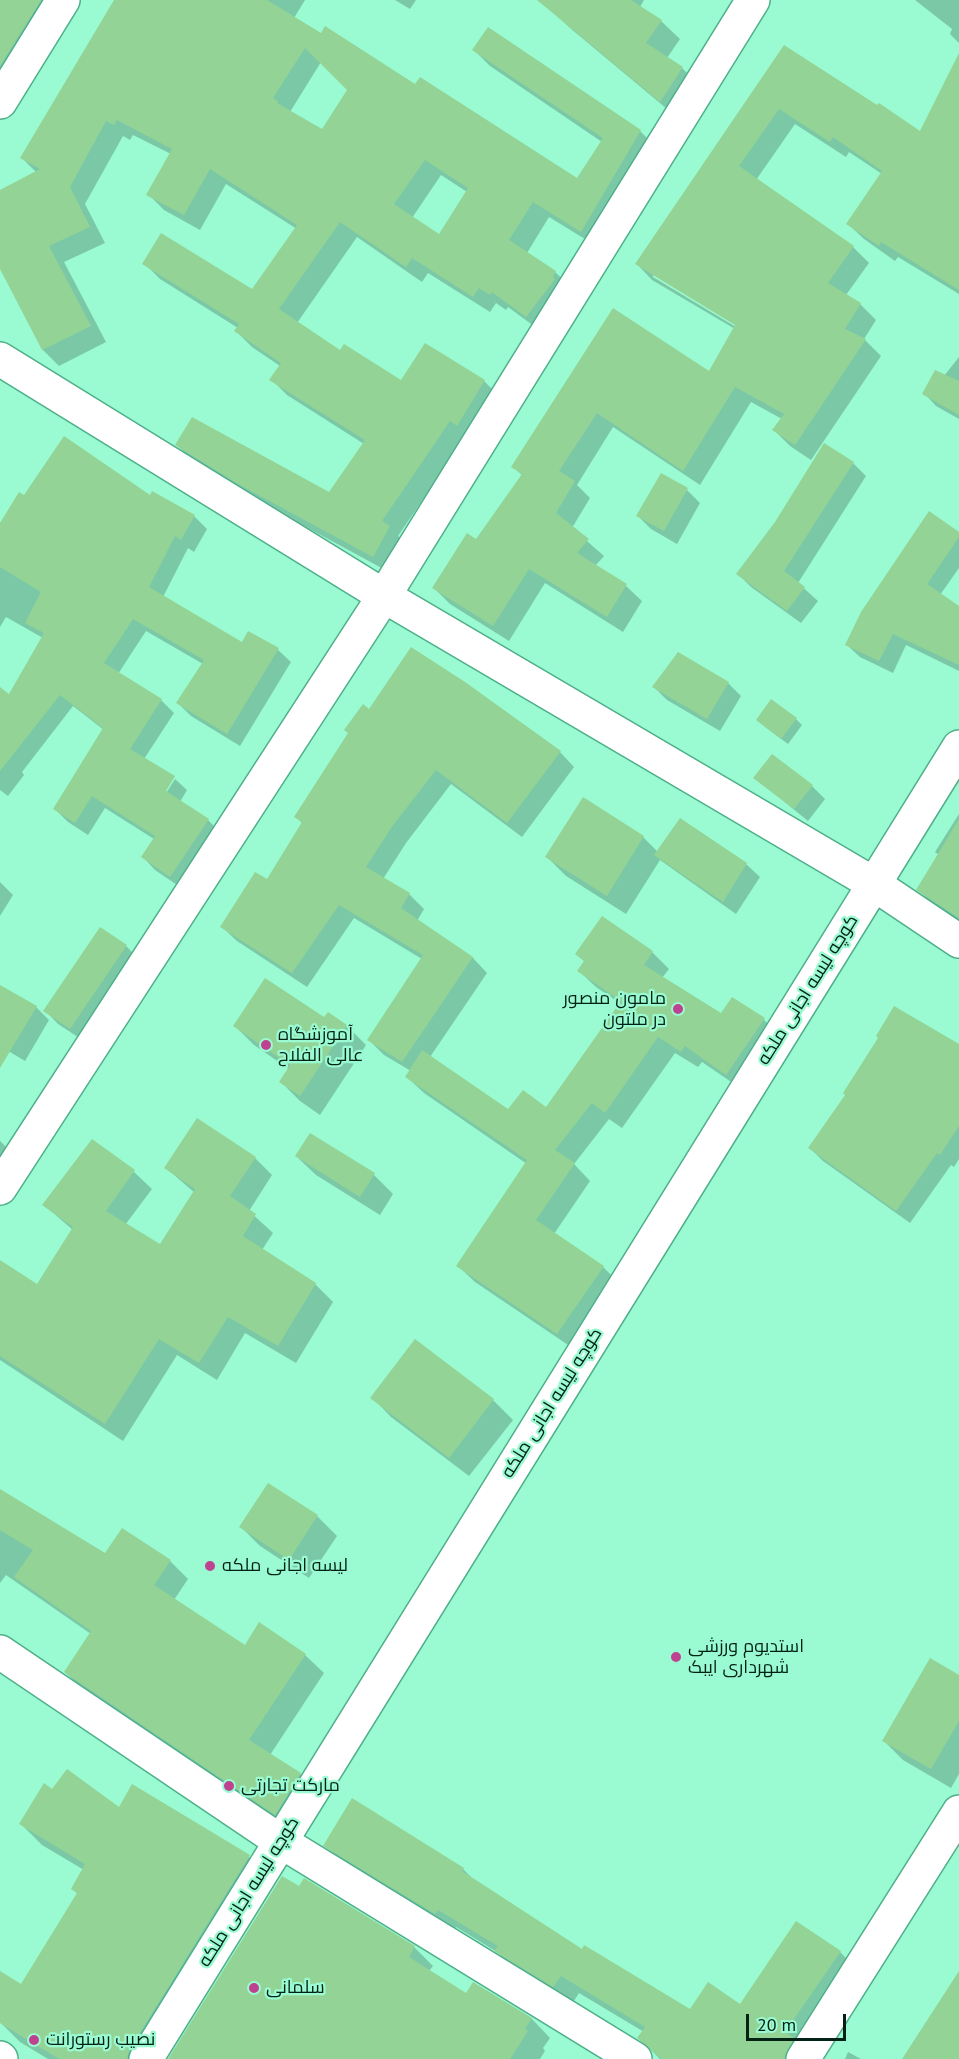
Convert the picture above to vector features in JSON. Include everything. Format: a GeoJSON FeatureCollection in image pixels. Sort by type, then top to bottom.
{"type":"FeatureCollection","features":[{"type":"Feature","properties":{"kind":"street"},"geometry":{"type":"LineString","coordinates":[[0,102],[63,0]]}},
{"type":"Feature","properties":{"kind":"street"},"geometry":{"type":"LineString","coordinates":[[0,1188],[384,596],[753,0]]}},
{"type":"Feature","properties":{"kind":"street"},"geometry":{"type":"LineString","coordinates":[[0,359],[384,596],[874,884],[959,941]]}},
{"type":"Feature","properties":{"kind":"street","name":"کوچه لیسه اجانی ملکه"},"geometry":{"type":"LineString","coordinates":[[146,2059],[959,747]]}},
{"type":"Feature","properties":{"kind":"street"},"geometry":{"type":"LineString","coordinates":[[0,1652],[280,1841],[636,2059]]}},
{"type":"Feature","properties":{"kind":"street"},"geometry":{"type":"LineString","coordinates":[[803,2059],[959,1812]]}},
{"type":"Feature","properties":{"kind":"building"},"geometry":{"type":"Polygon","coordinates":[[[0,0],[41,0],[0,66],[0,0]]]}},
{"type":"Feature","properties":{"kind":"building"},"geometry":{"type":"Polygon","coordinates":[[[114,0],[267,0],[321,33],[325,26],[415,84],[420,77],[577,178],[603,138],[472,50],[488,27],[641,130],[581,232],[533,202],[509,240],[556,271],[553,277],[555,279],[526,317],[492,292],[490,295],[479,288],[473,297],[412,258],[406,267],[340,222],[279,309],[340,350],[344,344],[401,380],[425,343],[485,380],[457,426],[450,421],[382,521],[390,526],[373,557],[238,484],[175,445],[192,417],[329,492],[365,440],[269,380],[281,363],[234,331],[239,324],[142,264],[161,233],[252,289],[297,225],[210,169],[184,215],[146,195],[172,149],[117,120],[114,125],[106,121],[70,187],[90,227],[49,246],[91,326],[42,350],[0,269],[0,190],[40,169],[20,158],[114,0]],[[305,48],[273,98],[278,101],[277,103],[322,129],[347,90],[305,48]],[[425,160],[394,204],[439,234],[468,188],[425,160]]]}},
{"type":"Feature","properties":{"kind":"building"},"geometry":{"type":"Polygon","coordinates":[[[537,0],[631,0],[662,20],[646,43],[683,67],[660,102],[537,0]]]}},
{"type":"Feature","properties":{"kind":"building"},"geometry":{"type":"Polygon","coordinates":[[[784,45],[920,131],[959,53],[959,290],[881,242],[879,246],[846,224],[882,171],[833,137],[830,142],[779,109],[739,166],[854,246],[828,283],[861,303],[845,329],[866,339],[795,445],[772,430],[784,414],[735,387],[683,471],[597,413],[559,471],[575,481],[556,513],[589,539],[577,553],[627,584],[607,617],[529,569],[493,626],[432,588],[467,533],[476,539],[522,474],[511,467],[613,308],[709,371],[735,325],[635,264],[784,45]]]}},
{"type":"Feature","properties":{"kind":"building"},"geometry":{"type":"Polygon","coordinates":[[[935,370],[959,381],[959,415],[922,394],[935,370]]]}},
{"type":"Feature","properties":{"kind":"building"},"geometry":{"type":"Polygon","coordinates":[[[64,436],[150,495],[152,491],[195,515],[181,540],[175,536],[149,587],[242,642],[248,631],[279,648],[227,734],[176,703],[204,660],[133,619],[104,663],[162,699],[130,749],[175,776],[166,791],[209,819],[170,877],[141,857],[155,836],[92,796],[75,823],[53,809],[103,728],[60,695],[0,771],[0,687],[9,694],[44,633],[25,623],[41,592],[0,567],[0,523],[19,492],[24,495],[64,436]]]}},
{"type":"Feature","properties":{"kind":"building"},"geometry":{"type":"Polygon","coordinates":[[[824,443],[854,462],[784,571],[805,587],[787,611],[736,574],[775,522],[824,443]]]}},
{"type":"Feature","properties":{"kind":"building"},"geometry":{"type":"Polygon","coordinates":[[[661,473],[688,488],[664,531],[636,516],[661,473]]]}},
{"type":"Feature","properties":{"kind":"building"},"geometry":{"type":"Polygon","coordinates":[[[929,511],[959,532],[959,537],[927,584],[959,606],[959,665],[893,634],[879,661],[845,645],[861,612],[929,511]]]}},
{"type":"Feature","properties":{"kind":"building"},"geometry":{"type":"Polygon","coordinates":[[[411,647],[465,682],[561,751],[507,823],[436,770],[391,828],[366,867],[410,893],[401,908],[473,957],[402,1062],[367,1040],[423,955],[339,905],[292,973],[220,927],[255,872],[267,879],[302,822],[294,817],[348,733],[344,730],[363,704],[369,709],[411,647]]]}},
{"type":"Feature","properties":{"kind":"building"},"geometry":{"type":"Polygon","coordinates":[[[678,652],[729,682],[707,719],[652,687],[678,652]]]}},
{"type":"Feature","properties":{"kind":"building"},"geometry":{"type":"Polygon","coordinates":[[[771,699],[797,718],[781,739],[756,720],[771,699]]]}},
{"type":"Feature","properties":{"kind":"building"},"geometry":{"type":"Polygon","coordinates":[[[772,754],[813,785],[794,809],[753,778],[772,754]]]}},
{"type":"Feature","properties":{"kind":"building"},"geometry":{"type":"Polygon","coordinates":[[[583,797],[644,836],[607,896],[545,857],[583,797]]]}},
{"type":"Feature","properties":{"kind":"building"},"geometry":{"type":"Polygon","coordinates":[[[680,818],[747,863],[723,902],[654,855],[680,818]]]}},
{"type":"Feature","properties":{"kind":"building"},"geometry":{"type":"Polygon","coordinates":[[[959,819],[959,918],[916,890],[959,819]]]}},
{"type":"Feature","properties":{"kind":"building"},"geometry":{"type":"Polygon","coordinates":[[[602,916],[653,951],[644,965],[721,1013],[732,997],[765,1018],[726,1075],[685,1046],[681,1052],[658,1037],[605,1113],[592,1103],[555,1150],[575,1163],[536,1220],[604,1266],[557,1334],[456,1266],[527,1160],[405,1077],[422,1050],[508,1109],[523,1090],[546,1107],[621,1001],[577,971],[584,961],[575,954],[602,916]]]}},
{"type":"Feature","properties":{"kind":"building"},"geometry":{"type":"Polygon","coordinates":[[[100,927],[127,945],[70,1029],[43,1011],[100,927]]]}},
{"type":"Feature","properties":{"kind":"building"},"geometry":{"type":"Polygon","coordinates":[[[265,978],[324,1017],[328,1012],[347,1025],[300,1096],[279,1082],[290,1065],[233,1026],[265,978]]]}},
{"type":"Feature","properties":{"kind":"building"},"geometry":{"type":"Polygon","coordinates":[[[0,985],[37,1006],[0,1068],[0,985]]]}},
{"type":"Feature","properties":{"kind":"building"},"geometry":{"type":"Polygon","coordinates":[[[894,1006],[959,1044],[959,1126],[940,1155],[937,1153],[896,1211],[808,1148],[845,1095],[843,1093],[878,1038],[876,1036],[894,1006]]]}},
{"type":"Feature","properties":{"kind":"building"},"geometry":{"type":"Polygon","coordinates":[[[197,1118],[256,1157],[230,1196],[256,1214],[243,1236],[316,1283],[278,1346],[228,1317],[199,1363],[159,1339],[105,1424],[0,1356],[0,1260],[37,1284],[73,1227],[42,1205],[92,1139],[135,1170],[106,1211],[160,1244],[195,1189],[164,1168],[197,1118]]]}},
{"type":"Feature","properties":{"kind":"building"},"geometry":{"type":"Polygon","coordinates":[[[310,1133],[375,1173],[360,1197],[295,1156],[310,1133]]]}},
{"type":"Feature","properties":{"kind":"building"},"geometry":{"type":"Polygon","coordinates":[[[415,1339],[494,1399],[449,1458],[370,1398],[415,1339]]]}},
{"type":"Feature","properties":{"kind":"building"},"geometry":{"type":"Polygon","coordinates":[[[268,1483],[318,1515],[289,1560],[239,1527],[268,1483]]]}},
{"type":"Feature","properties":{"kind":"building"},"geometry":{"type":"Polygon","coordinates":[[[0,1489],[105,1553],[122,1528],[171,1560],[154,1585],[245,1645],[259,1622],[306,1654],[249,1740],[301,1773],[275,1815],[64,1672],[91,1631],[14,1577],[33,1550],[0,1530],[0,1489]]]}},
{"type":"Feature","properties":{"kind":"building"},"geometry":{"type":"Polygon","coordinates":[[[930,1658],[959,1675],[959,1721],[931,1769],[882,1741],[930,1658]]]}},
{"type":"Feature","properties":{"kind":"building"},"geometry":{"type":"Polygon","coordinates":[[[67,1769],[119,1807],[132,1784],[250,1855],[130,2049],[127,2059],[59,2059],[0,2023],[0,1971],[21,1984],[77,1893],[71,1889],[85,1864],[19,1824],[44,1783],[52,1789],[67,1769]]]}},
{"type":"Feature","properties":{"kind":"building"},"geometry":{"type":"Polygon","coordinates":[[[352,1798],[464,1868],[462,1871],[582,1949],[584,1945],[690,2009],[708,1982],[740,2004],[796,1921],[841,1951],[785,2032],[794,2038],[784,2059],[662,2059],[637,2038],[645,2027],[561,1976],[553,1987],[494,1951],[498,1946],[438,1910],[435,1914],[323,1846],[352,1798]]]}},
{"type":"Feature","properties":{"kind":"building"},"geometry":{"type":"Polygon","coordinates":[[[282,1876],[299,1886],[304,1878],[415,1946],[409,1957],[466,1993],[473,1982],[532,2018],[525,2029],[528,2031],[510,2059],[168,2059],[282,1876]]]}},
{"type":"Feature","properties":{"kind":"building"},"geometry":{"type":"Polygon","coordinates":[[[959,1971],[959,2059],[902,2059],[959,1971]]]}},
{"type":"Feature","properties":{"kind":"place","name":"مامون منصور در ملتون"},"geometry":{"type":"Point","coordinates":[678,1009]}},
{"type":"Feature","properties":{"kind":"place","name":"آموزشگاه عالی الفلاح"},"geometry":{"type":"Point","coordinates":[266,1045]}},
{"type":"Feature","properties":{"kind":"place","name":"لیسه اجانی ملکه"},"geometry":{"type":"Point","coordinates":[210,1566]}},
{"type":"Feature","properties":{"kind":"place","name":"استدیوم ورزشی شهرداری ایبک"},"geometry":{"type":"Point","coordinates":[676,1657]}},
{"type":"Feature","properties":{"kind":"place","name":"مارکت تجارتی"},"geometry":{"type":"Point","coordinates":[229,1786]}},
{"type":"Feature","properties":{"kind":"place","name":"سلمانی"},"geometry":{"type":"Point","coordinates":[254,1988]}},
{"type":"Feature","properties":{"kind":"place","name":"نصیب رستورانت"},"geometry":{"type":"Point","coordinates":[34,2040]}}]}
